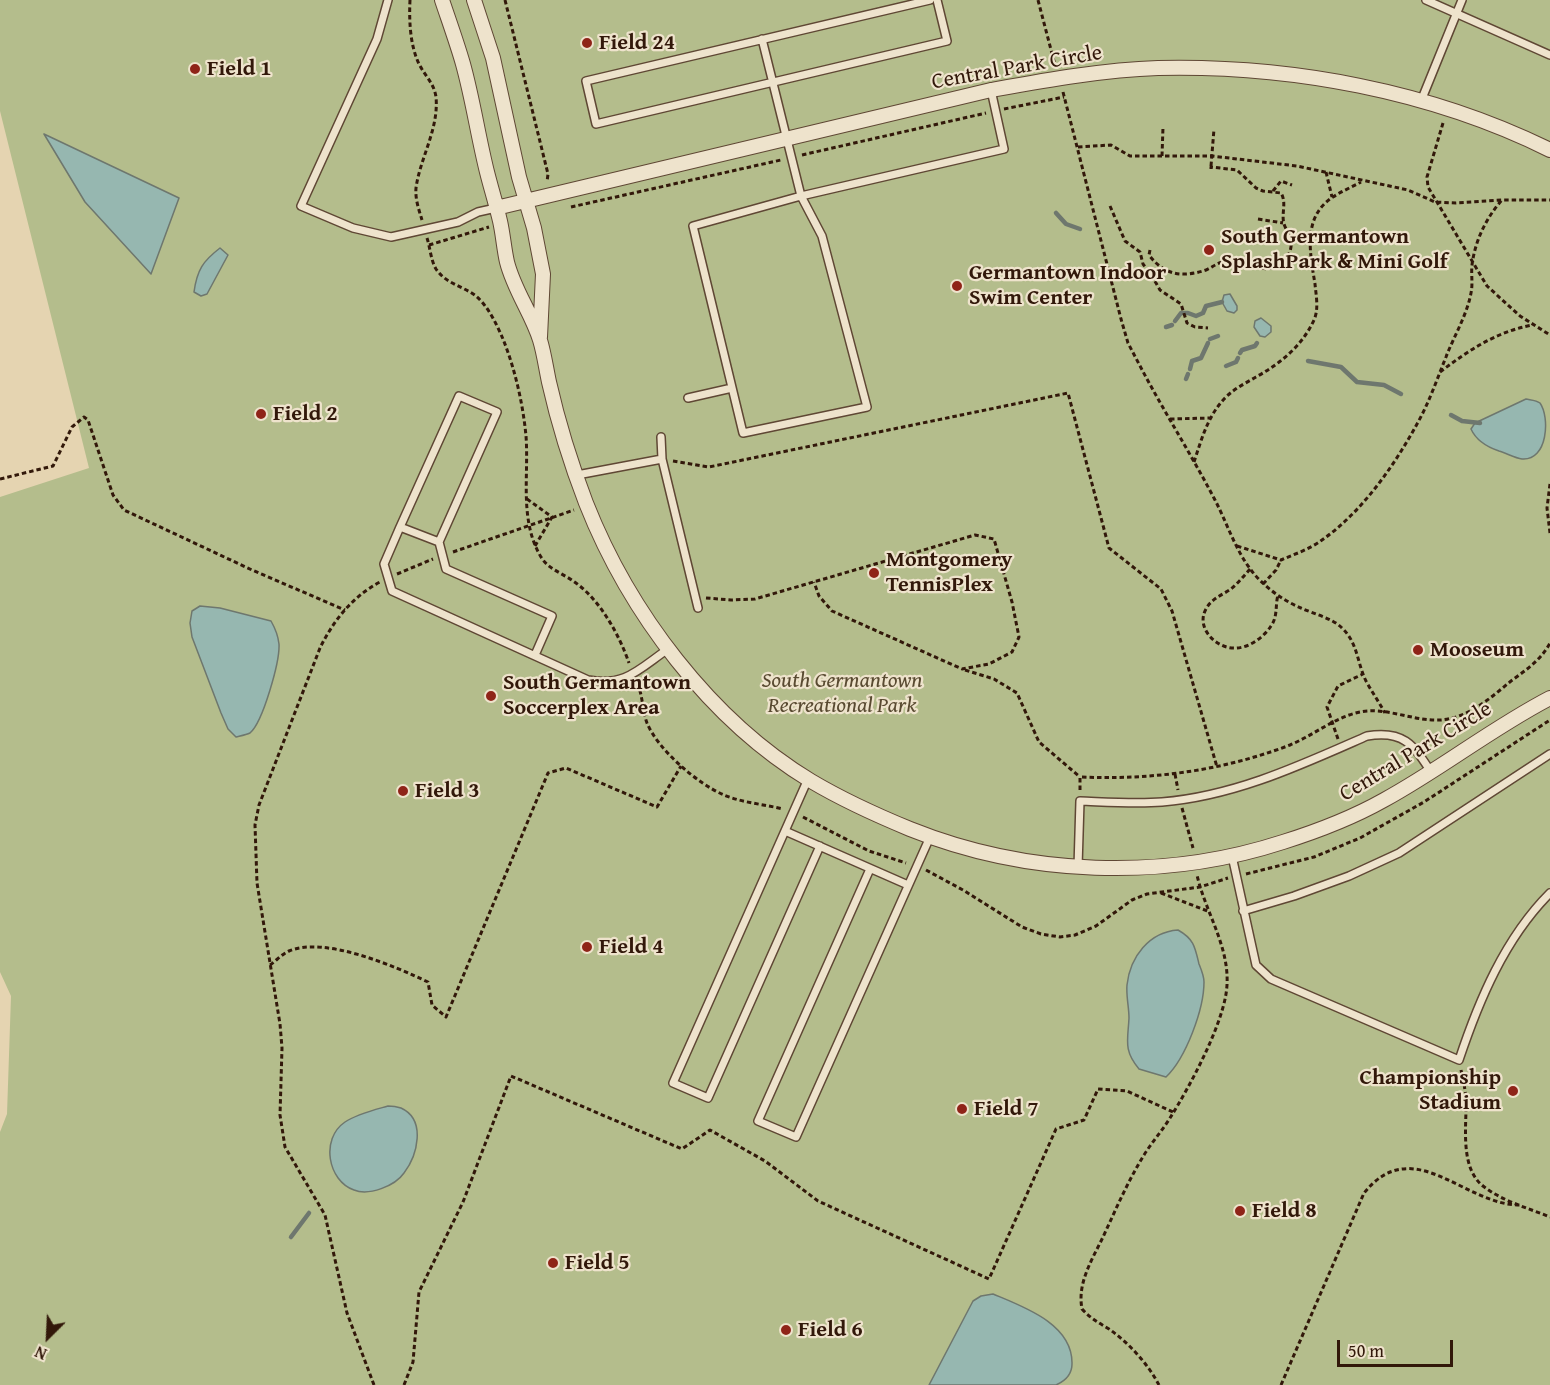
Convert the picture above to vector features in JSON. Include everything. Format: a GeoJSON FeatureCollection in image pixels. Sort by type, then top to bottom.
{"type":"FeatureCollection","features":[{"type":"Feature","properties":{"kind":"street","name":"Central Park Circle"},"geometry":{"type":"LineString","coordinates":[[442,0],[463,66],[501,223],[508,266],[540,339],[549,383],[587,505],[635,600],[668,649],[716,705],[762,746],[808,779],[858,807],[930,837],[986,853],[1078,867],[1133,868],[1195,863],[1281,843],[1336,824],[1384,800],[1519,714],[1550,698]]}},
{"type":"Feature","properties":{"kind":"street","name":"Central Park Circle"},"geometry":{"type":"LineString","coordinates":[[474,0],[492,58],[534,228],[543,274],[540,339]]}},
{"type":"Feature","properties":{"kind":"street","name":"Central Park Circle"},"geometry":{"type":"LineString","coordinates":[[496,208],[992,90],[1059,77],[1158,68],[1220,69],[1282,74],[1353,85],[1421,101],[1477,120],[1550,150]]}},
{"type":"Feature","properties":{"kind":"lane"},"geometry":{"type":"LineString","coordinates":[[388,0],[377,39],[301,206],[353,228],[391,237],[458,222],[477,212],[496,208]]}},
{"type":"Feature","properties":{"kind":"lane"},"geometry":{"type":"LineString","coordinates":[[930,0],[586,81],[596,124],[947,41],[938,0]]}},
{"type":"Feature","properties":{"kind":"lane"},"geometry":{"type":"LineString","coordinates":[[1426,0],[1550,55]]}},
{"type":"Feature","properties":{"kind":"lane"},"geometry":{"type":"LineString","coordinates":[[1421,101],[1462,0]]}},
{"type":"Feature","properties":{"kind":"lane"},"geometry":{"type":"LineString","coordinates":[[762,39],[801,196],[822,236],[867,407],[743,434],[693,226],[801,196],[1004,149],[992,90]]}},
{"type":"Feature","properties":{"kind":"lane"},"geometry":{"type":"LineString","coordinates":[[688,398],[732,388]]}},
{"type":"Feature","properties":{"kind":"lane"},"geometry":{"type":"LineString","coordinates":[[535,656],[552,616],[446,569],[439,542],[497,412],[459,396],[384,564],[392,591],[535,656],[588,680],[602,683],[626,678],[668,649]]}},
{"type":"Feature","properties":{"kind":"lane"},"geometry":{"type":"LineString","coordinates":[[661,437],[662,459],[698,608]]}},
{"type":"Feature","properties":{"kind":"lane"},"geometry":{"type":"LineString","coordinates":[[577,475],[662,459]]}},
{"type":"Feature","properties":{"kind":"lane"},"geometry":{"type":"LineString","coordinates":[[400,526],[439,542]]}},
{"type":"Feature","properties":{"kind":"lane"},"geometry":{"type":"LineString","coordinates":[[1078,867],[1080,801],[1122,803],[1179,799],[1222,791],[1263,780],[1367,736],[1380,734],[1392,735],[1415,748],[1431,772]]}},
{"type":"Feature","properties":{"kind":"lane"},"geometry":{"type":"LineString","coordinates":[[1244,911],[1338,880],[1399,853],[1550,754]]}},
{"type":"Feature","properties":{"kind":"lane"},"geometry":{"type":"LineString","coordinates":[[808,779],[673,1083],[708,1098],[820,846]]}},
{"type":"Feature","properties":{"kind":"lane"},"geometry":{"type":"LineString","coordinates":[[785,831],[908,885]]}},
{"type":"Feature","properties":{"kind":"lane"},"geometry":{"type":"LineString","coordinates":[[870,869],[758,1121],[796,1137],[930,837]]}},
{"type":"Feature","properties":{"kind":"lane"},"geometry":{"type":"LineString","coordinates":[[1232,856],[1256,965],[1271,979],[1460,1060],[1472,1021],[1509,945],[1534,910],[1550,893]]}},
{"type":"Feature","properties":{"kind":"path"},"geometry":{"type":"LineString","coordinates":[[410,0],[409,19],[412,38],[420,65],[432,83],[436,96],[432,132],[416,190],[417,204],[435,268],[447,282],[478,297],[492,317],[503,339],[522,408],[526,437],[528,526],[535,546],[542,560],[575,582],[591,597],[606,618],[624,649],[639,686],[647,723],[659,744],[681,766],[723,795],[793,812],[868,851],[937,875],[1022,927],[1041,934],[1060,937],[1075,935],[1096,927],[1132,900],[1200,887],[1314,857],[1360,838],[1424,802],[1550,720]]}},
{"type":"Feature","properties":{"kind":"path"},"geometry":{"type":"LineString","coordinates":[[505,0],[548,174],[544,197]]}},
{"type":"Feature","properties":{"kind":"path"},"geometry":{"type":"LineString","coordinates":[[1038,0],[1128,343],[1216,501],[1250,569],[1278,596],[1340,626],[1350,636],[1358,651],[1363,674],[1385,713]]}},
{"type":"Feature","properties":{"kind":"path"},"geometry":{"type":"LineString","coordinates":[[564,208],[1064,97]]}},
{"type":"Feature","properties":{"kind":"path"},"geometry":{"type":"LineString","coordinates":[[1448,110],[1427,177],[1428,187],[1487,286],[1504,304],[1550,335]]}},
{"type":"Feature","properties":{"kind":"path"},"geometry":{"type":"LineString","coordinates":[[1162,156],[1163,127]]}},
{"type":"Feature","properties":{"kind":"path"},"geometry":{"type":"LineString","coordinates":[[1150,250],[1149,255],[1156,264],[1170,273],[1207,270],[1216,263],[1230,261],[1269,269],[1279,267],[1286,259],[1291,240],[1283,223],[1285,200],[1281,193],[1256,189],[1237,170],[1211,168],[1214,129]]}},
{"type":"Feature","properties":{"kind":"path"},"geometry":{"type":"LineString","coordinates":[[1077,147],[1111,145],[1130,156],[1212,156],[1326,172],[1408,190],[1435,202],[1550,200]]}},
{"type":"Feature","properties":{"kind":"path"},"geometry":{"type":"LineString","coordinates":[[1326,172],[1332,197]]}},
{"type":"Feature","properties":{"kind":"path"},"geometry":{"type":"LineString","coordinates":[[1273,191],[1281,181],[1292,185]]}},
{"type":"Feature","properties":{"kind":"path"},"geometry":{"type":"LineString","coordinates":[[1194,463],[1210,418],[1226,397],[1236,388],[1283,360],[1306,335],[1315,317],[1317,298],[1309,236],[1314,219],[1320,208],[1332,197],[1363,181]]}},
{"type":"Feature","properties":{"kind":"path"},"geometry":{"type":"LineString","coordinates":[[1263,584],[1281,560],[1321,541],[1361,504],[1406,443],[1440,372],[1471,293],[1472,264],[1482,231],[1491,213],[1502,200]]}},
{"type":"Feature","properties":{"kind":"path"},"geometry":{"type":"LineString","coordinates":[[1110,206],[1125,241],[1140,252],[1143,264],[1160,290],[1181,304],[1187,323],[1195,327],[1208,328]]}},
{"type":"Feature","properties":{"kind":"path"},"geometry":{"type":"LineString","coordinates":[[1258,219],[1283,223]]}},
{"type":"Feature","properties":{"kind":"path"},"geometry":{"type":"LineString","coordinates":[[429,245],[501,223]]}},
{"type":"Feature","properties":{"kind":"path"},"geometry":{"type":"LineString","coordinates":[[1440,372],[1487,339],[1512,328],[1533,324]]}},
{"type":"Feature","properties":{"kind":"path"},"geometry":{"type":"LineString","coordinates":[[662,459],[710,467],[1068,393],[1109,548],[1161,589],[1172,611],[1217,767]]}},
{"type":"Feature","properties":{"kind":"path"},"geometry":{"type":"LineString","coordinates":[[0,479],[53,466],[72,427],[84,417],[88,420],[113,495],[124,510],[252,570],[345,610]]}},
{"type":"Feature","properties":{"kind":"path"},"geometry":{"type":"LineString","coordinates":[[1168,418],[1210,418]]}},
{"type":"Feature","properties":{"kind":"path"},"geometry":{"type":"LineString","coordinates":[[1550,484],[1547,508],[1550,533]]}},
{"type":"Feature","properties":{"kind":"path"},"geometry":{"type":"LineString","coordinates":[[527,499],[552,517]]}},
{"type":"Feature","properties":{"kind":"path"},"geometry":{"type":"LineString","coordinates":[[374,1385],[347,1313],[325,1215],[285,1146],[280,1115],[282,1048],[280,1024],[257,883],[255,825],[259,805],[320,648],[329,630],[365,590],[443,555],[587,505]]}},
{"type":"Feature","properties":{"kind":"path"},"geometry":{"type":"LineString","coordinates":[[535,546],[552,517]]}},
{"type":"Feature","properties":{"kind":"path"},"geometry":{"type":"LineString","coordinates":[[695,597],[731,600],[755,598],[975,535],[994,540],[1012,602],[1019,637],[1012,652],[989,664],[962,669]]}},
{"type":"Feature","properties":{"kind":"path"},"geometry":{"type":"LineString","coordinates":[[1236,545],[1260,555],[1281,560]]}},
{"type":"Feature","properties":{"kind":"path"},"geometry":{"type":"LineString","coordinates":[[1250,569],[1233,587],[1211,601],[1205,609],[1202,618],[1204,628],[1212,638],[1225,647],[1237,648],[1251,644],[1272,626],[1277,614],[1278,596]]}},
{"type":"Feature","properties":{"kind":"path"},"geometry":{"type":"LineString","coordinates":[[814,582],[819,596],[832,610],[962,669],[994,679],[1017,693],[1039,742],[1080,777],[1123,779],[1217,767],[1293,744],[1362,711],[1401,714],[1431,720],[1451,719],[1488,700],[1537,662],[1550,644]]}},
{"type":"Feature","properties":{"kind":"path"},"geometry":{"type":"LineString","coordinates":[[1341,747],[1331,724],[1327,707],[1338,686],[1363,674]]}},
{"type":"Feature","properties":{"kind":"path"},"geometry":{"type":"LineString","coordinates":[[270,965],[289,951],[317,946],[372,960],[395,967],[428,982],[432,1005],[446,1017],[501,880],[548,772],[566,768],[657,807],[681,766]]}},
{"type":"Feature","properties":{"kind":"path"},"geometry":{"type":"LineString","coordinates":[[1159,1385],[1151,1371],[1130,1347],[1082,1309],[1080,1299],[1081,1287],[1087,1271],[1131,1179],[1173,1112],[1210,1042],[1226,993],[1227,973],[1224,953],[1200,887],[1193,845],[1174,774]]}},
{"type":"Feature","properties":{"kind":"path"},"geometry":{"type":"LineString","coordinates":[[1080,777],[1080,801]]}},
{"type":"Feature","properties":{"kind":"path"},"geometry":{"type":"LineString","coordinates":[[1160,893],[1210,912]]}},
{"type":"Feature","properties":{"kind":"path"},"geometry":{"type":"LineString","coordinates":[[1460,1060],[1466,1094],[1468,1160],[1472,1170],[1481,1184],[1495,1194],[1550,1217]]}},
{"type":"Feature","properties":{"kind":"path"},"geometry":{"type":"LineString","coordinates":[[404,1385],[413,1362],[418,1292],[463,1202],[511,1076],[682,1149],[710,1130],[765,1161],[818,1201],[988,1279],[1056,1129],[1084,1120],[1098,1089],[1127,1091],[1173,1112]]}},
{"type":"Feature","properties":{"kind":"path"},"geometry":{"type":"LineString","coordinates":[[1281,1385],[1364,1193],[1375,1180],[1390,1171],[1404,1167],[1454,1182],[1497,1202],[1510,1206],[1522,1205]]}},
{"type":"Feature","properties":{"kind":"green space","name":"South Germantown Recreational Park"},"geometry":{"type":"Polygon","coordinates":[[[0,0],[1550,0],[1550,1385],[0,1385],[0,1132],[7,1114],[11,996],[0,972],[0,497],[89,468],[0,111],[0,0]]]}},
{"type":"Feature","properties":{"kind":"water"},"geometry":{"type":"Polygon","coordinates":[[[44,134],[179,198],[151,274],[85,202],[44,134]]]}},
{"type":"Feature","properties":{"kind":"water"},"geometry":{"type":"Polygon","coordinates":[[[220,248],[228,255],[207,294],[201,296],[194,292],[199,272],[209,257],[220,248]]]}},
{"type":"Feature","properties":{"kind":"water"},"geometry":{"type":"Polygon","coordinates":[[[1230,294],[1237,306],[1234,313],[1227,311],[1222,302],[1224,295],[1230,294]]]}},
{"type":"Feature","properties":{"kind":"water"},"geometry":{"type":"Polygon","coordinates":[[[1261,318],[1271,326],[1271,332],[1265,337],[1260,336],[1254,327],[1255,321],[1261,318]]]}},
{"type":"Feature","properties":{"kind":"water"},"geometry":{"type":"Polygon","coordinates":[[[1526,399],[1540,403],[1546,427],[1542,446],[1531,458],[1522,459],[1495,449],[1482,443],[1473,433],[1471,429],[1475,423],[1526,399]]]}},
{"type":"Feature","properties":{"kind":"water"},"geometry":{"type":"Polygon","coordinates":[[[200,606],[220,608],[271,621],[276,632],[279,652],[274,677],[260,717],[248,734],[236,737],[228,729],[192,637],[190,623],[192,611],[200,606]]]}},
{"type":"Feature","properties":{"kind":"water"},"geometry":{"type":"Polygon","coordinates":[[[1178,930],[1191,940],[1195,948],[1204,982],[1201,1006],[1187,1046],[1166,1077],[1139,1069],[1131,1056],[1128,1045],[1127,985],[1132,965],[1143,948],[1158,936],[1178,930]]]}},
{"type":"Feature","properties":{"kind":"water"},"geometry":{"type":"Polygon","coordinates":[[[388,1106],[401,1108],[414,1121],[417,1139],[413,1157],[400,1178],[388,1186],[367,1192],[354,1190],[338,1178],[333,1169],[330,1159],[332,1139],[337,1129],[350,1119],[388,1106]]]}},
{"type":"Feature","properties":{"kind":"water"},"geometry":{"type":"Polygon","coordinates":[[[993,1294],[1032,1311],[1056,1328],[1070,1350],[1071,1371],[1065,1379],[1056,1385],[929,1385],[973,1301],[981,1296],[993,1294]]]}},
{"type":"Feature","properties":{"kind":"waterway"},"geometry":{"type":"LineString","coordinates":[[1056,213],[1066,224],[1080,229]]}},
{"type":"Feature","properties":{"kind":"waterway"},"geometry":{"type":"LineString","coordinates":[[1175,321],[1181,313],[1196,316],[1203,313],[1206,306],[1222,302]]}},
{"type":"Feature","properties":{"kind":"waterway"},"geometry":{"type":"LineString","coordinates":[[1166,327],[1172,325]]}},
{"type":"Feature","properties":{"kind":"waterway"},"geometry":{"type":"LineString","coordinates":[[1210,339],[1218,336]]}},
{"type":"Feature","properties":{"kind":"waterway"},"geometry":{"type":"LineString","coordinates":[[1190,369],[1192,361],[1201,358],[1208,343]]}},
{"type":"Feature","properties":{"kind":"waterway"},"geometry":{"type":"LineString","coordinates":[[1240,353],[1257,343]]}},
{"type":"Feature","properties":{"kind":"waterway"},"geometry":{"type":"LineString","coordinates":[[1226,366],[1236,362],[1238,358]]}},
{"type":"Feature","properties":{"kind":"waterway"},"geometry":{"type":"LineString","coordinates":[[1308,361],[1341,367],[1357,382],[1384,385],[1401,394]]}},
{"type":"Feature","properties":{"kind":"waterway"},"geometry":{"type":"LineString","coordinates":[[1186,379],[1188,374]]}},
{"type":"Feature","properties":{"kind":"waterway"},"geometry":{"type":"LineString","coordinates":[[1451,415],[1462,421],[1480,423]]}},
{"type":"Feature","properties":{"kind":"waterway"},"geometry":{"type":"LineString","coordinates":[[291,1237],[309,1213]]}},
{"type":"Feature","properties":{"kind":"place","name":"Field 24"},"geometry":{"type":"Point","coordinates":[587,43]}},
{"type":"Feature","properties":{"kind":"place","name":"Field 1"},"geometry":{"type":"Point","coordinates":[195,69]}},
{"type":"Feature","properties":{"kind":"place","name":"South Germantown SplashPark & Mini Golf"},"geometry":{"type":"Point","coordinates":[1209,250]}},
{"type":"Feature","properties":{"kind":"place","name":"Germantown Indoor Swim Center"},"geometry":{"type":"Point","coordinates":[957,286]}},
{"type":"Feature","properties":{"kind":"place","name":"Field 2"},"geometry":{"type":"Point","coordinates":[261,414]}},
{"type":"Feature","properties":{"kind":"place","name":"Montgomery TennisPlex"},"geometry":{"type":"Point","coordinates":[874,573]}},
{"type":"Feature","properties":{"kind":"place","name":"Mooseum"},"geometry":{"type":"Point","coordinates":[1418,650]}},
{"type":"Feature","properties":{"kind":"place","name":"South Germantown Soccerplex Area"},"geometry":{"type":"Point","coordinates":[491,696]}},
{"type":"Feature","properties":{"kind":"place","name":"Field 3"},"geometry":{"type":"Point","coordinates":[403,791]}},
{"type":"Feature","properties":{"kind":"place","name":"Field 4"},"geometry":{"type":"Point","coordinates":[587,947]}},
{"type":"Feature","properties":{"kind":"place","name":"Championship Stadium"},"geometry":{"type":"Point","coordinates":[1513,1091]}},
{"type":"Feature","properties":{"kind":"place","name":"Field 7"},"geometry":{"type":"Point","coordinates":[962,1109]}},
{"type":"Feature","properties":{"kind":"place","name":"Field 8"},"geometry":{"type":"Point","coordinates":[1240,1211]}},
{"type":"Feature","properties":{"kind":"place","name":"Field 5"},"geometry":{"type":"Point","coordinates":[553,1263]}},
{"type":"Feature","properties":{"kind":"place","name":"Field 6"},"geometry":{"type":"Point","coordinates":[786,1330]}}]}
